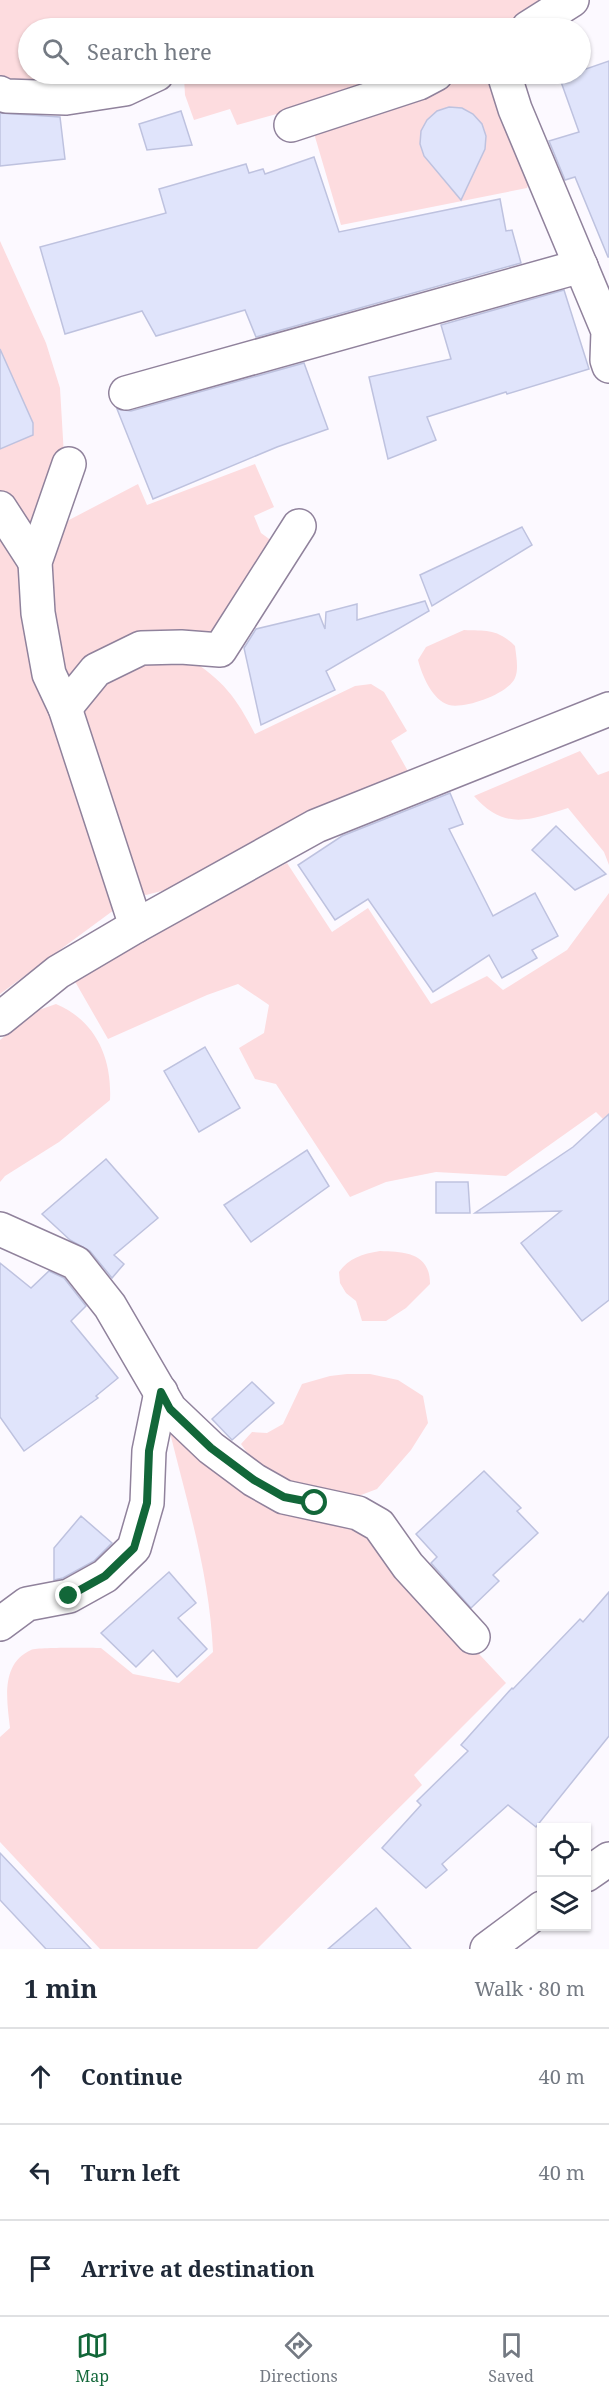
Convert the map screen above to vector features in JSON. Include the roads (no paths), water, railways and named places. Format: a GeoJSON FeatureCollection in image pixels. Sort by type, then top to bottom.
{"type":"FeatureCollection","features":[{"type":"Feature","properties":{"kind":"street"},"geometry":{"type":"LineString","coordinates":[[544,18],[572,0]]}},
{"type":"Feature","properties":{"kind":"street"},"geometry":{"type":"LineString","coordinates":[[0,93],[6,96],[66,98],[125,89],[136,84]]}},
{"type":"Feature","properties":{"kind":"street"},"geometry":{"type":"LineString","coordinates":[[291,125],[416,84]]}},
{"type":"Feature","properties":{"kind":"street"},"geometry":{"type":"LineString","coordinates":[[507,84],[515,109],[608,331],[607,360],[609,366]]}},
{"type":"Feature","properties":{"kind":"street"},"geometry":{"type":"LineString","coordinates":[[126,393],[581,266]]}},
{"type":"Feature","properties":{"kind":"street"},"geometry":{"type":"LineString","coordinates":[[69,464],[35,562],[38,614],[49,674],[65,708],[136,926]]}},
{"type":"Feature","properties":{"kind":"street"},"geometry":{"type":"LineString","coordinates":[[0,508],[35,562]]}},
{"type":"Feature","properties":{"kind":"street"},"geometry":{"type":"LineString","coordinates":[[65,708],[96,670],[141,648],[181,647],[220,650],[299,526]]}},
{"type":"Feature","properties":{"kind":"street"},"geometry":{"type":"LineString","coordinates":[[0,1019],[58,972],[316,826],[609,710]]}},
{"type":"Feature","properties":{"kind":"street"},"geometry":{"type":"LineString","coordinates":[[0,1229],[76,1263],[110,1306],[170,1409],[203,1440],[254,1480],[284,1497],[358,1513],[379,1525],[408,1566],[473,1637]]}},
{"type":"Feature","properties":{"kind":"street"},"geometry":{"type":"LineString","coordinates":[[0,1624],[27,1604],[69,1596],[105,1576],[134,1548],[147,1503],[149,1451],[161,1392]]}},
{"type":"Feature","properties":{"kind":"street"},"geometry":{"type":"LineString","coordinates":[[591,1872],[609,1859]]}},
{"type":"Feature","properties":{"kind":"street"},"geometry":{"type":"LineString","coordinates":[[487,1949],[537,1912]]}}]}
